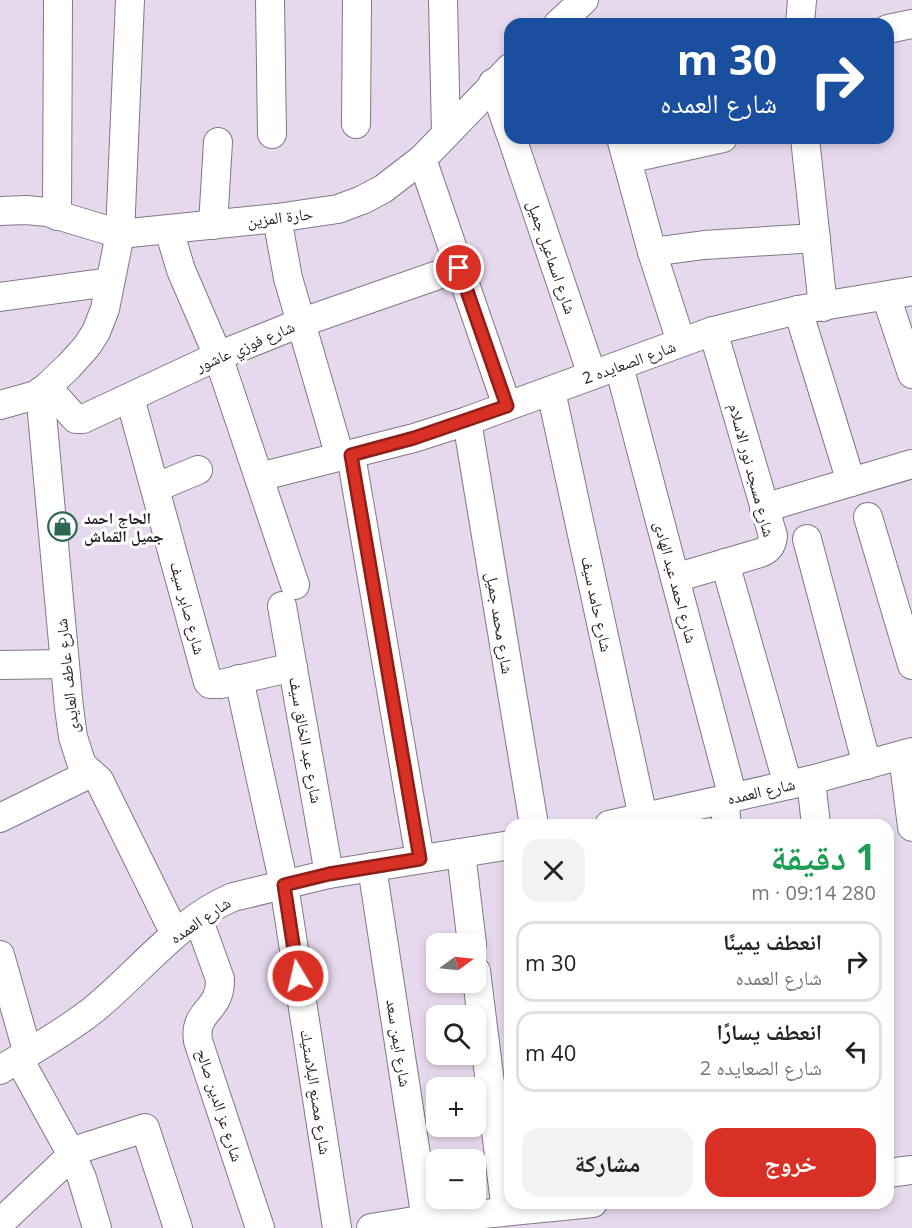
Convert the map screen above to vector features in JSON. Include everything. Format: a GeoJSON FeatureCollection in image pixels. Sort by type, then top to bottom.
{"type":"FeatureCollection","features":[{"type":"Feature","properties":{"kind":"street"},"geometry":{"type":"LineString","coordinates":[[57,216],[58,0]]}},
{"type":"Feature","properties":{"kind":"street"},"geometry":{"type":"LineString","coordinates":[[0,405],[17,401],[44,389],[69,366],[96,332],[105,309],[120,234],[130,0]]}},
{"type":"Feature","properties":{"kind":"street"},"geometry":{"type":"LineString","coordinates":[[270,0],[272,134]]}},
{"type":"Feature","properties":{"kind":"street"},"geometry":{"type":"LineString","coordinates":[[356,124],[357,0]]}},
{"type":"Feature","properties":{"kind":"street"},"geometry":{"type":"LineString","coordinates":[[443,0],[446,134]]}},
{"type":"Feature","properties":{"kind":"street"},"geometry":{"type":"LineString","coordinates":[[564,18],[584,0]]}},
{"type":"Feature","properties":{"kind":"street"},"geometry":{"type":"LineString","coordinates":[[800,18],[802,0]]}},
{"type":"Feature","properties":{"kind":"street"},"geometry":{"type":"LineString","coordinates":[[894,28],[912,24]]}},
{"type":"Feature","properties":{"kind":"street","name":"حارة المزين"},"geometry":{"type":"LineString","coordinates":[[0,211],[26,210],[57,216],[120,234],[277,218],[338,209],[383,189],[422,159],[502,75]]}},
{"type":"Feature","properties":{"kind":"street"},"geometry":{"type":"LineString","coordinates":[[213,225],[218,142]]}},
{"type":"Feature","properties":{"kind":"street","name":"شارع اسماعيل جميل"},"geometry":{"type":"LineString","coordinates":[[514,144],[592,375]]}},
{"type":"Feature","properties":{"kind":"street"},"geometry":{"type":"LineString","coordinates":[[669,144],[624,149],[652,252],[681,342]]}},
{"type":"Feature","properties":{"kind":"street"},"geometry":{"type":"LineString","coordinates":[[806,144],[816,238],[811,308],[851,482]]}},
{"type":"Feature","properties":{"kind":"street"},"geometry":{"type":"LineString","coordinates":[[422,159],[507,406]]}},
{"type":"Feature","properties":{"kind":"street"},"geometry":{"type":"LineString","coordinates":[[277,218],[288,278],[300,323],[346,456],[420,859]]}},
{"type":"Feature","properties":{"kind":"street","name":"شارع عبد الخالق سيف"},"geometry":{"type":"LineString","coordinates":[[169,230],[181,270],[218,356],[259,477],[289,595],[293,667],[329,874]]}},
{"type":"Feature","properties":{"kind":"street"},"geometry":{"type":"LineString","coordinates":[[652,252],[704,245],[816,238]]}},
{"type":"Feature","properties":{"kind":"street","name":"شارع فوزي عاشور"},"geometry":{"type":"LineString","coordinates":[[44,389],[73,416],[80,419],[218,356],[300,323],[459,268]]}},
{"type":"Feature","properties":{"kind":"street"},"geometry":{"type":"LineString","coordinates":[[0,297],[110,282]]}},
{"type":"Feature","properties":{"kind":"street"},"geometry":{"type":"LineString","coordinates":[[899,294],[912,374]]}},
{"type":"Feature","properties":{"kind":"street","name":"شارع الصعايده 2"},"geometry":{"type":"LineString","coordinates":[[259,477],[414,438],[467,421],[712,331],[811,308],[899,294]]}},
{"type":"Feature","properties":{"kind":"street","name":"شارع مسجد نور الاسلام"},"geometry":{"type":"LineString","coordinates":[[675,578],[760,554],[772,544],[773,536],[712,331]]}},
{"type":"Feature","properties":{"kind":"street","name":"شارع احمد عبد الهادى"},"geometry":{"type":"LineString","coordinates":[[619,366],[675,578],[728,808]]}},
{"type":"Feature","properties":{"kind":"street","name":"شارع عاطف العايدى"},"geometry":{"type":"LineString","coordinates":[[44,389],[65,664],[73,737],[82,765],[99,780],[175,934]]}},
{"type":"Feature","properties":{"kind":"street","name":"شارع حامد سيف"},"geometry":{"type":"LineString","coordinates":[[551,390],[630,819]]}},
{"type":"Feature","properties":{"kind":"street","name":"شارع صابر سيف"},"geometry":{"type":"LineString","coordinates":[[130,398],[208,682],[216,684],[239,680],[293,667]]}},
{"type":"Feature","properties":{"kind":"street","name":"شارع محمد جميل"},"geometry":{"type":"LineString","coordinates":[[467,421],[533,819]]}},
{"type":"Feature","properties":{"kind":"street"},"geometry":{"type":"LineString","coordinates":[[764,508],[912,464]]}},
{"type":"Feature","properties":{"kind":"street"},"geometry":{"type":"LineString","coordinates":[[155,488],[198,470]]}},
{"type":"Feature","properties":{"kind":"street"},"geometry":{"type":"LineString","coordinates":[[868,517],[912,665]]}},
{"type":"Feature","properties":{"kind":"street"},"geometry":{"type":"LineString","coordinates":[[807,539],[867,765]]}},
{"type":"Feature","properties":{"kind":"street"},"geometry":{"type":"LineString","coordinates":[[725,563],[814,819]]}},
{"type":"Feature","properties":{"kind":"street"},"geometry":{"type":"LineString","coordinates":[[0,665],[65,664]]}},
{"type":"Feature","properties":{"kind":"street"},"geometry":{"type":"LineString","coordinates":[[239,680],[284,885]]}},
{"type":"Feature","properties":{"kind":"street"},"geometry":{"type":"LineString","coordinates":[[908,753],[912,826]]}},
{"type":"Feature","properties":{"kind":"street","name":"شارع العمده"},"geometry":{"type":"LineString","coordinates":[[652,819],[728,808],[800,783],[908,753]]}},
{"type":"Feature","properties":{"kind":"street"},"geometry":{"type":"LineString","coordinates":[[0,818],[91,773]]}},
{"type":"Feature","properties":{"kind":"street","name":"شارع العمده"},"geometry":{"type":"LineString","coordinates":[[15,1061],[54,1038],[93,1010],[175,934],[233,897],[329,874],[504,846]]}},
{"type":"Feature","properties":{"kind":"street"},"geometry":{"type":"LineString","coordinates":[[460,853],[471,933]]}},
{"type":"Feature","properties":{"kind":"street","name":"شارع ايمن سعد"},"geometry":{"type":"LineString","coordinates":[[372,867],[436,1222]]}},
{"type":"Feature","properties":{"kind":"street","name":"شارع مصنع البلاستيك"},"geometry":{"type":"LineString","coordinates":[[284,885],[337,1228]]}},
{"type":"Feature","properties":{"kind":"street","name":"شارع عز الدين صالح"},"geometry":{"type":"LineString","coordinates":[[198,918],[220,979],[220,989],[218,998],[198,1024],[198,1041],[260,1228]]}},
{"type":"Feature","properties":{"kind":"street"},"geometry":{"type":"LineString","coordinates":[[0,955],[15,1061],[71,1153],[82,1178],[97,1228]]}},
{"type":"Feature","properties":{"kind":"street"},"geometry":{"type":"LineString","coordinates":[[479,993],[504,1195]]}},
{"type":"Feature","properties":{"kind":"street"},"geometry":{"type":"LineString","coordinates":[[2,1224],[71,1153],[145,1128],[178,1228]]}},
{"type":"Feature","properties":{"kind":"street"},"geometry":{"type":"LineString","coordinates":[[894,1172],[912,1170]]}},
{"type":"Feature","properties":{"kind":"street"},"geometry":{"type":"LineString","coordinates":[[371,1228],[436,1222],[528,1209]]}},
{"type":"Feature","properties":{"kind":"place","name":"الحاج احمد جميل القماش"},"geometry":{"type":"Point","coordinates":[63,527]}},
{"type":"Feature","properties":{"kind":"route"},"geometry":{"type":"LineString","coordinates":[[298,976],[284,885],[329,874],[420,859],[351,455],[414,438],[507,406],[459,268]]}}]}
